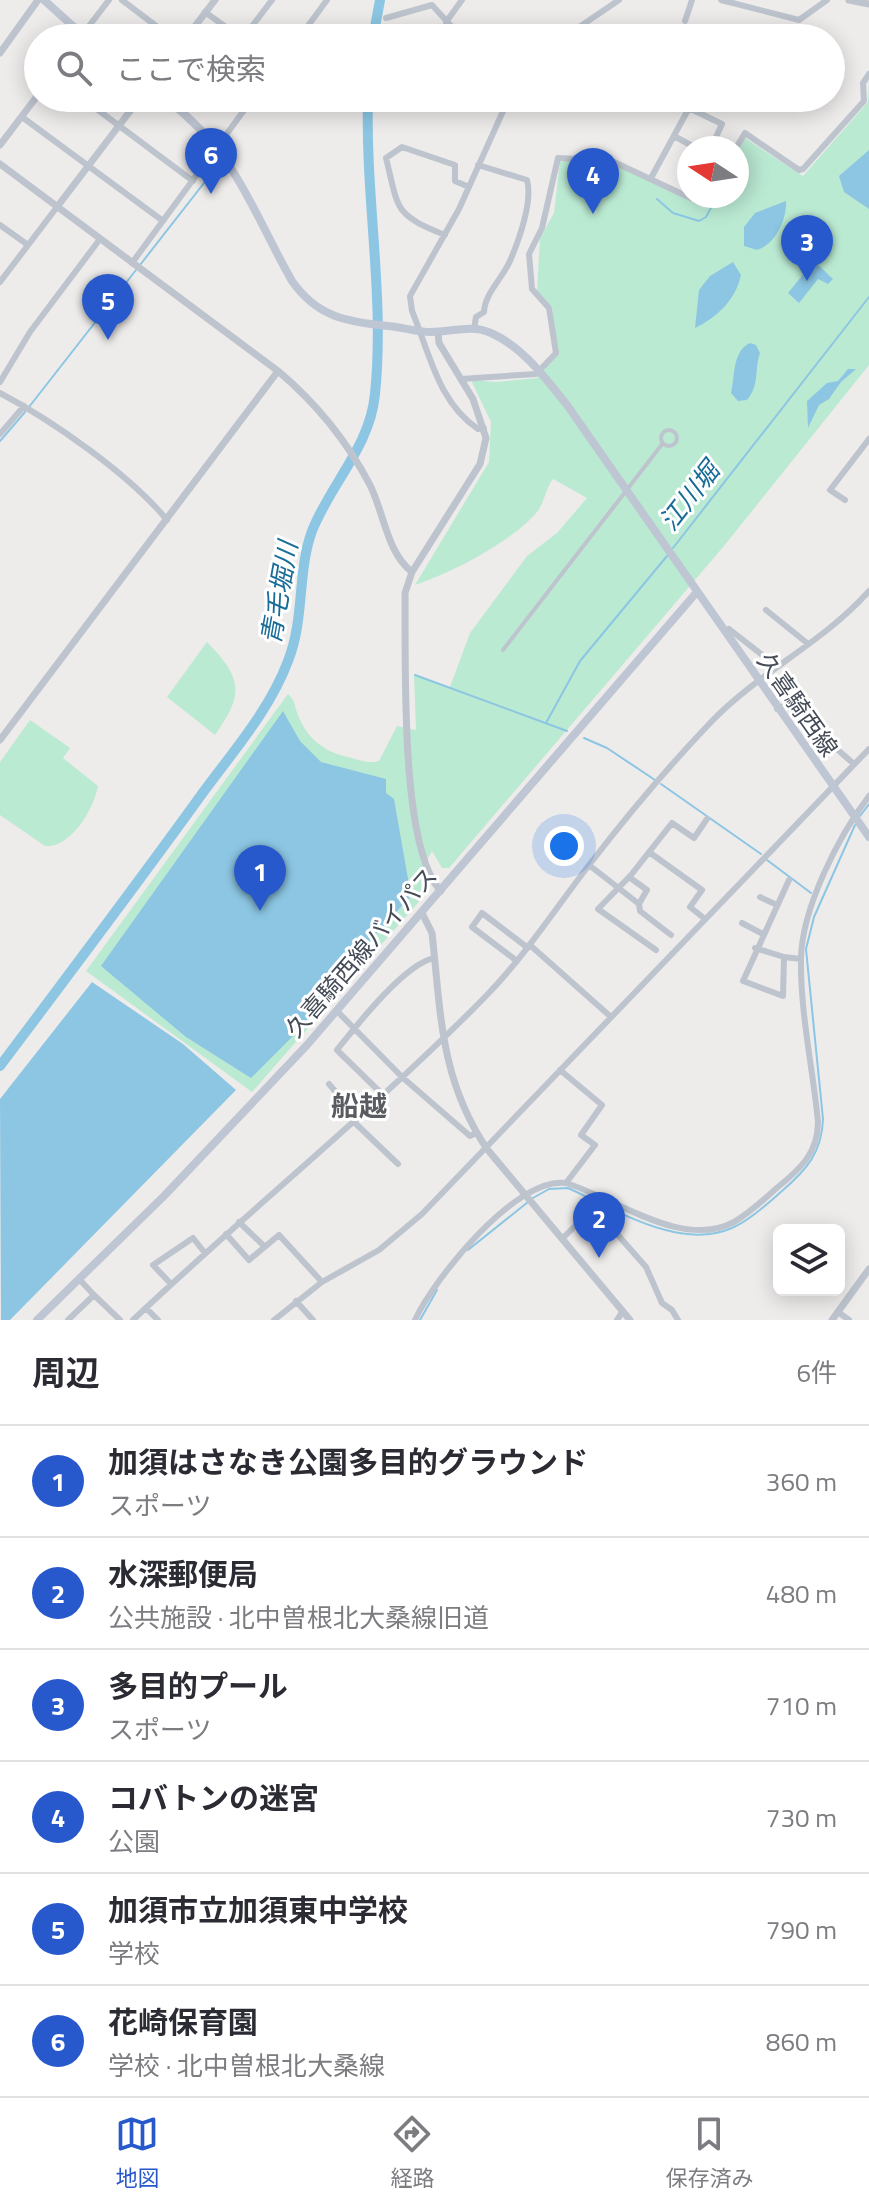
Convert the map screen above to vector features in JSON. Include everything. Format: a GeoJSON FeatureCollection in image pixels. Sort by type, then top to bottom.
{"type":"FeatureCollection","features":[{"type":"Feature","properties":{"kind":"main road"},"geometry":{"type":"LineString","coordinates":[[44,0],[69,24]]}},
{"type":"Feature","properties":{"kind":"main road"},"geometry":{"type":"LineString","coordinates":[[184,112],[219,147],[304,297],[335,318],[370,325],[421,332],[474,329]]}},
{"type":"Feature","properties":{"kind":"main road","name":"久喜騎西線"},"geometry":{"type":"LineString","coordinates":[[474,329],[502,339],[540,372],[869,837]]}},
{"type":"Feature","properties":{"kind":"main road","name":"久喜騎西線バイパス"},"geometry":{"type":"LineString","coordinates":[[37,1320],[237,1121],[337,1011],[696,593]]}},
{"type":"Feature","properties":{"kind":"street"},"geometry":{"type":"LineString","coordinates":[[0,53],[38,0]]}},
{"type":"Feature","properties":{"kind":"street"},"geometry":{"type":"LineString","coordinates":[[92,24],[109,0]]}},
{"type":"Feature","properties":{"kind":"street"},"geometry":{"type":"LineString","coordinates":[[122,0],[154,24]]}},
{"type":"Feature","properties":{"kind":"street"},"geometry":{"type":"LineString","coordinates":[[196,24],[215,0]]}},
{"type":"Feature","properties":{"kind":"street"},"geometry":{"type":"LineString","coordinates":[[253,24],[272,0]]}},
{"type":"Feature","properties":{"kind":"street"},"geometry":{"type":"LineString","coordinates":[[309,24],[327,0]]}},
{"type":"Feature","properties":{"kind":"street"},"geometry":{"type":"LineString","coordinates":[[411,11],[413,0]]}},
{"type":"Feature","properties":{"kind":"street"},"geometry":{"type":"LineString","coordinates":[[386,18],[432,5],[446,22],[462,0]]}},
{"type":"Feature","properties":{"kind":"street"},"geometry":{"type":"LineString","coordinates":[[584,24],[619,0]]}},
{"type":"Feature","properties":{"kind":"street"},"geometry":{"type":"LineString","coordinates":[[685,21],[692,0]]}},
{"type":"Feature","properties":{"kind":"street"},"geometry":{"type":"LineString","coordinates":[[721,0],[799,20],[827,0]]}},
{"type":"Feature","properties":{"kind":"street"},"geometry":{"type":"LineString","coordinates":[[849,0],[869,4]]}},
{"type":"Feature","properties":{"kind":"street"},"geometry":{"type":"LineString","coordinates":[[205,12],[222,24]]}},
{"type":"Feature","properties":{"kind":"street"},"geometry":{"type":"LineString","coordinates":[[743,136],[745,133],[801,170],[864,101],[863,83],[869,74]]}},
{"type":"Feature","properties":{"kind":"street"},"geometry":{"type":"LineString","coordinates":[[0,145],[26,112]]}},
{"type":"Feature","properties":{"kind":"street"},"geometry":{"type":"LineString","coordinates":[[101,112],[193,181]]}},
{"type":"Feature","properties":{"kind":"street"},"geometry":{"type":"LineString","coordinates":[[0,282],[129,112]]}},
{"type":"Feature","properties":{"kind":"street"},"geometry":{"type":"LineString","coordinates":[[132,263],[243,112]]}},
{"type":"Feature","properties":{"kind":"street"},"geometry":{"type":"LineString","coordinates":[[484,428],[478,429],[450,405],[410,306],[411,292],[445,235],[503,112]]}},
{"type":"Feature","properties":{"kind":"street"},"geometry":{"type":"LineString","coordinates":[[651,178],[687,112]]}},
{"type":"Feature","properties":{"kind":"street"},"geometry":{"type":"LineString","coordinates":[[700,112],[722,124],[716,136]]}},
{"type":"Feature","properties":{"kind":"street"},"geometry":{"type":"LineString","coordinates":[[22,117],[163,221]]}},
{"type":"Feature","properties":{"kind":"street"},"geometry":{"type":"LineString","coordinates":[[445,235],[419,224],[399,210],[386,158],[402,147],[455,165],[455,181],[469,187]]}},
{"type":"Feature","properties":{"kind":"street"},"geometry":{"type":"LineString","coordinates":[[461,379],[501,379],[540,372],[556,353],[549,308],[532,289],[529,254],[542,228],[556,160],[597,158],[677,191]]}},
{"type":"Feature","properties":{"kind":"street"},"geometry":{"type":"LineString","coordinates":[[0,164],[278,371],[314,405],[343,440],[359,467],[382,513],[397,557],[412,572]]}},
{"type":"Feature","properties":{"kind":"street"},"geometry":{"type":"LineString","coordinates":[[474,329],[476,317],[484,312],[484,303],[510,261],[530,192],[527,180],[478,165]]}},
{"type":"Feature","properties":{"kind":"street"},"geometry":{"type":"LineString","coordinates":[[0,225],[28,245]]}},
{"type":"Feature","properties":{"kind":"street"},"geometry":{"type":"LineString","coordinates":[[0,382],[24,341],[100,239]]}},
{"type":"Feature","properties":{"kind":"street"},"geometry":{"type":"LineString","coordinates":[[438,332],[439,343],[480,414],[486,438],[480,464],[412,572],[405,593],[408,772],[426,867],[430,880],[441,891]]}},
{"type":"Feature","properties":{"kind":"street"},"geometry":{"type":"LineString","coordinates":[[0,740],[278,371]]}},
{"type":"Feature","properties":{"kind":"street"},"geometry":{"type":"LineString","coordinates":[[0,393],[24,406],[149,498],[167,520]]}},
{"type":"Feature","properties":{"kind":"street"},"geometry":{"type":"LineString","coordinates":[[0,434],[24,406]]}},
{"type":"Feature","properties":{"kind":"street"},"geometry":{"type":"LineString","coordinates":[[845,500],[830,490],[869,439]]}},
{"type":"Feature","properties":{"kind":"street"},"geometry":{"type":"LineString","coordinates":[[503,650],[663,443]]}},
{"type":"Feature","properties":{"kind":"street"},"geometry":{"type":"LineString","coordinates":[[133,1320],[444,1037],[530,947],[589,865],[684,751],[721,712],[775,665],[841,618],[869,591]]}},
{"type":"Feature","properties":{"kind":"street"},"geometry":{"type":"LineString","coordinates":[[766,610],[807,643]]}},
{"type":"Feature","properties":{"kind":"street"},"geometry":{"type":"LineString","coordinates":[[729,629],[775,665]]}},
{"type":"Feature","properties":{"kind":"street"},"geometry":{"type":"LineString","coordinates":[[777,709],[786,705],[854,764]]}},
{"type":"Feature","properties":{"kind":"street"},"geometry":{"type":"LineString","coordinates":[[274,1320],[322,1282],[379,1250],[422,1214],[869,749]]}},
{"type":"Feature","properties":{"kind":"street"},"geometry":{"type":"LineString","coordinates":[[415,1320],[435,1283],[459,1252],[527,1195],[552,1182],[566,1183],[685,1229],[710,1230],[733,1222],[804,1165],[815,1143],[818,1122],[801,959],[804,930],[818,887],[853,816],[869,796]]}},
{"type":"Feature","properties":{"kind":"street"},"geometry":{"type":"LineString","coordinates":[[656,950],[598,909],[629,877],[672,823],[694,838],[707,819]]}},
{"type":"Feature","properties":{"kind":"street"},"geometry":{"type":"LineString","coordinates":[[649,852],[702,890],[690,907],[705,919]]}},
{"type":"Feature","properties":{"kind":"street"},"geometry":{"type":"LineString","coordinates":[[589,865],[639,904]]}},
{"type":"Feature","properties":{"kind":"street"},"geometry":{"type":"LineString","coordinates":[[629,877],[647,890],[639,904],[640,911],[671,935]]}},
{"type":"Feature","properties":{"kind":"street"},"geometry":{"type":"LineString","coordinates":[[784,957],[783,996],[743,981],[755,948],[789,880]]}},
{"type":"Feature","properties":{"kind":"street"},"geometry":{"type":"LineString","coordinates":[[760,897],[777,905]]}},
{"type":"Feature","properties":{"kind":"street"},"geometry":{"type":"LineString","coordinates":[[422,913],[430,924],[444,1037],[456,1097],[487,1149],[630,1320]]}},
{"type":"Feature","properties":{"kind":"street"},"geometry":{"type":"LineString","coordinates":[[517,961],[472,927],[482,913],[530,947],[611,1017]]}},
{"type":"Feature","properties":{"kind":"street"},"geometry":{"type":"LineString","coordinates":[[742,923],[763,934]]}},
{"type":"Feature","properties":{"kind":"street"},"geometry":{"type":"LineString","coordinates":[[755,948],[801,959]]}},
{"type":"Feature","properties":{"kind":"street"},"geometry":{"type":"LineString","coordinates":[[383,1095],[337,1050],[394,983],[426,960],[435,958]]}},
{"type":"Feature","properties":{"kind":"street"},"geometry":{"type":"LineString","coordinates":[[337,1011],[402,1077],[470,1136],[476,1133]]}},
{"type":"Feature","properties":{"kind":"street"},"geometry":{"type":"LineString","coordinates":[[560,1070],[602,1105],[581,1135],[595,1145],[566,1183]]}},
{"type":"Feature","properties":{"kind":"street"},"geometry":{"type":"LineString","coordinates":[[329,1084],[356,1120],[398,1164]]}},
{"type":"Feature","properties":{"kind":"street"},"geometry":{"type":"LineString","coordinates":[[239,1222],[265,1247]]}},
{"type":"Feature","properties":{"kind":"street"},"geometry":{"type":"LineString","coordinates":[[563,1238],[577,1224],[585,1222],[617,1234],[646,1267],[656,1293],[678,1320]]}},
{"type":"Feature","properties":{"kind":"street"},"geometry":{"type":"LineString","coordinates":[[226,1234],[249,1260],[279,1235],[322,1282]]}},
{"type":"Feature","properties":{"kind":"street"},"geometry":{"type":"LineString","coordinates":[[171,1284],[153,1265],[193,1238],[205,1253]]}},
{"type":"Feature","properties":{"kind":"street"},"geometry":{"type":"LineString","coordinates":[[849,1320],[835,1316],[869,1269]]}},
{"type":"Feature","properties":{"kind":"street"},"geometry":{"type":"LineString","coordinates":[[79,1279],[120,1320]]}},
{"type":"Feature","properties":{"kind":"street"},"geometry":{"type":"LineString","coordinates":[[68,1320],[94,1295]]}},
{"type":"Feature","properties":{"kind":"street"},"geometry":{"type":"LineString","coordinates":[[296,1301],[313,1320]]}},
{"type":"Feature","properties":{"kind":"street"},"geometry":{"type":"LineString","coordinates":[[146,1308],[158,1320]]}},
{"type":"Feature","properties":{"kind":"street"},"geometry":{"type":"LineString","coordinates":[[617,1320],[623,1311]]}},
{"type":"Feature","properties":{"kind":"green space"},"geometry":{"type":"Polygon","coordinates":[[[869,79],[869,365],[724,546],[449,868],[442,868],[432,851],[420,872],[423,897],[252,1092],[86,971],[288,694],[306,731],[324,748],[364,761],[379,761],[397,726],[416,730],[414,675],[450,687],[470,633],[527,556],[557,533],[587,498],[553,479],[537,512],[513,534],[463,565],[415,585],[489,462],[491,422],[471,380],[496,382],[537,378],[558,353],[552,307],[537,291],[540,238],[554,213],[560,162],[597,161],[634,173],[677,194],[677,208],[749,208],[749,141],[803,176],[868,102],[869,79]]]}},
{"type":"Feature","properties":{"kind":"green space"},"geometry":{"type":"Polygon","coordinates":[[[207,642],[228,666],[235,687],[231,708],[215,735],[167,697],[207,642]]]}},
{"type":"Feature","properties":{"kind":"green space"},"geometry":{"type":"Polygon","coordinates":[[[30,720],[70,748],[63,758],[98,786],[92,805],[80,825],[64,841],[55,845],[45,846],[0,815],[0,762],[30,720]]]}},
{"type":"Feature","properties":{"kind":"water"},"geometry":{"type":"Polygon","coordinates":[[[869,150],[869,209],[844,192],[839,176],[869,150]]]}},
{"type":"Feature","properties":{"kind":"water"},"geometry":{"type":"Polygon","coordinates":[[[786,201],[785,215],[775,237],[757,250],[744,246],[744,227],[755,213],[786,201]]]}},
{"type":"Feature","properties":{"kind":"water"},"geometry":{"type":"Polygon","coordinates":[[[814,261],[833,279],[828,284],[818,279],[799,303],[788,293],[814,261]]]}},
{"type":"Feature","properties":{"kind":"water"},"geometry":{"type":"Polygon","coordinates":[[[733,262],[741,275],[735,292],[717,313],[695,328],[699,290],[710,276],[733,262]]]}},
{"type":"Feature","properties":{"kind":"water"},"geometry":{"type":"Polygon","coordinates":[[[750,343],[756,345],[760,353],[755,383],[747,400],[738,401],[731,393],[735,365],[740,352],[750,343]]]}},
{"type":"Feature","properties":{"kind":"water"},"geometry":{"type":"Polygon","coordinates":[[[848,369],[856,369],[841,382],[829,399],[819,405],[808,428],[807,401],[827,383],[838,381],[848,369]]]}},
{"type":"Feature","properties":{"kind":"water"},"geometry":{"type":"Polygon","coordinates":[[[283,711],[300,741],[321,762],[386,779],[386,793],[394,799],[411,896],[367,944],[365,951],[292,1037],[251,1078],[186,1037],[101,966],[283,711]]]}},
{"type":"Feature","properties":{"kind":"water"},"geometry":{"type":"Polygon","coordinates":[[[92,982],[183,1044],[236,1090],[10,1320],[1,1320],[0,1099],[92,982]]]}},
{"type":"Feature","properties":{"kind":"waterway","name":"青毛堀川"},"geometry":{"type":"LineString","coordinates":[[376,24],[380,0]]}},
{"type":"Feature","properties":{"kind":"waterway","name":"青毛堀川"},"geometry":{"type":"LineString","coordinates":[[0,1066],[248,732],[270,698],[288,661],[297,628],[304,563],[312,531],[366,431],[375,394],[378,320],[368,112]]}},
{"type":"Feature","properties":{"kind":"waterway"},"geometry":{"type":"LineString","coordinates":[[140,265],[211,174]]}},
{"type":"Feature","properties":{"kind":"waterway"},"geometry":{"type":"LineString","coordinates":[[657,199],[673,213],[699,221],[706,217],[711,208]]}},
{"type":"Feature","properties":{"kind":"waterway"},"geometry":{"type":"LineString","coordinates":[[29,407],[136,270]]}},
{"type":"Feature","properties":{"kind":"waterway","name":"江川堀"},"geometry":{"type":"LineString","coordinates":[[673,548],[869,297]]}},
{"type":"Feature","properties":{"kind":"waterway"},"geometry":{"type":"LineString","coordinates":[[0,441],[25,412]]}},
{"type":"Feature","properties":{"kind":"waterway","name":"江川堀"},"geometry":{"type":"LineString","coordinates":[[546,723],[580,661],[667,556]]}},
{"type":"Feature","properties":{"kind":"waterway"},"geometry":{"type":"LineString","coordinates":[[415,675],[567,731]]}},
{"type":"Feature","properties":{"kind":"waterway"},"geometry":{"type":"LineString","coordinates":[[584,738],[607,748],[655,780]]}},
{"type":"Feature","properties":{"kind":"waterway"},"geometry":{"type":"LineString","coordinates":[[661,784],[761,854]]}},
{"type":"Feature","properties":{"kind":"waterway"},"geometry":{"type":"LineString","coordinates":[[860,816],[869,804]]}},
{"type":"Feature","properties":{"kind":"waterway"},"geometry":{"type":"LineString","coordinates":[[533,1198],[549,1189],[568,1188],[627,1216],[669,1231],[712,1234],[732,1228],[752,1216],[805,1168],[820,1142],[823,1119],[806,949],[814,917],[855,825]]}},
{"type":"Feature","properties":{"kind":"waterway"},"geometry":{"type":"LineString","coordinates":[[767,860],[811,893]]}},
{"type":"Feature","properties":{"kind":"waterway"},"geometry":{"type":"LineString","coordinates":[[468,1250],[528,1202]]}},
{"type":"Feature","properties":{"kind":"waterway"},"geometry":{"type":"LineString","coordinates":[[420,1320],[437,1290]]}},
{"type":"Feature","properties":{"kind":"place","name":"花崎保育園"},"geometry":{"type":"Point","coordinates":[211,194]}},
{"type":"Feature","properties":{"kind":"place","name":"コバトンの迷宮"},"geometry":{"type":"Point","coordinates":[593,214]}},
{"type":"Feature","properties":{"kind":"place","name":"多目的プール"},"geometry":{"type":"Point","coordinates":[807,281]}},
{"type":"Feature","properties":{"kind":"place","name":"加須市立加須東中学校"},"geometry":{"type":"Point","coordinates":[108,340]}},
{"type":"Feature","properties":{"kind":"place","name":"加須はさなき公園多目的グラウンド"},"geometry":{"type":"Point","coordinates":[260,911]}},
{"type":"Feature","properties":{"kind":"place","name":"水深郵便局"},"geometry":{"type":"Point","coordinates":[599,1258]}},
{"type":"Feature","properties":{"kind":"district","name":"船越"},"geometry":{"type":"Point","coordinates":[359,1105]}}]}
